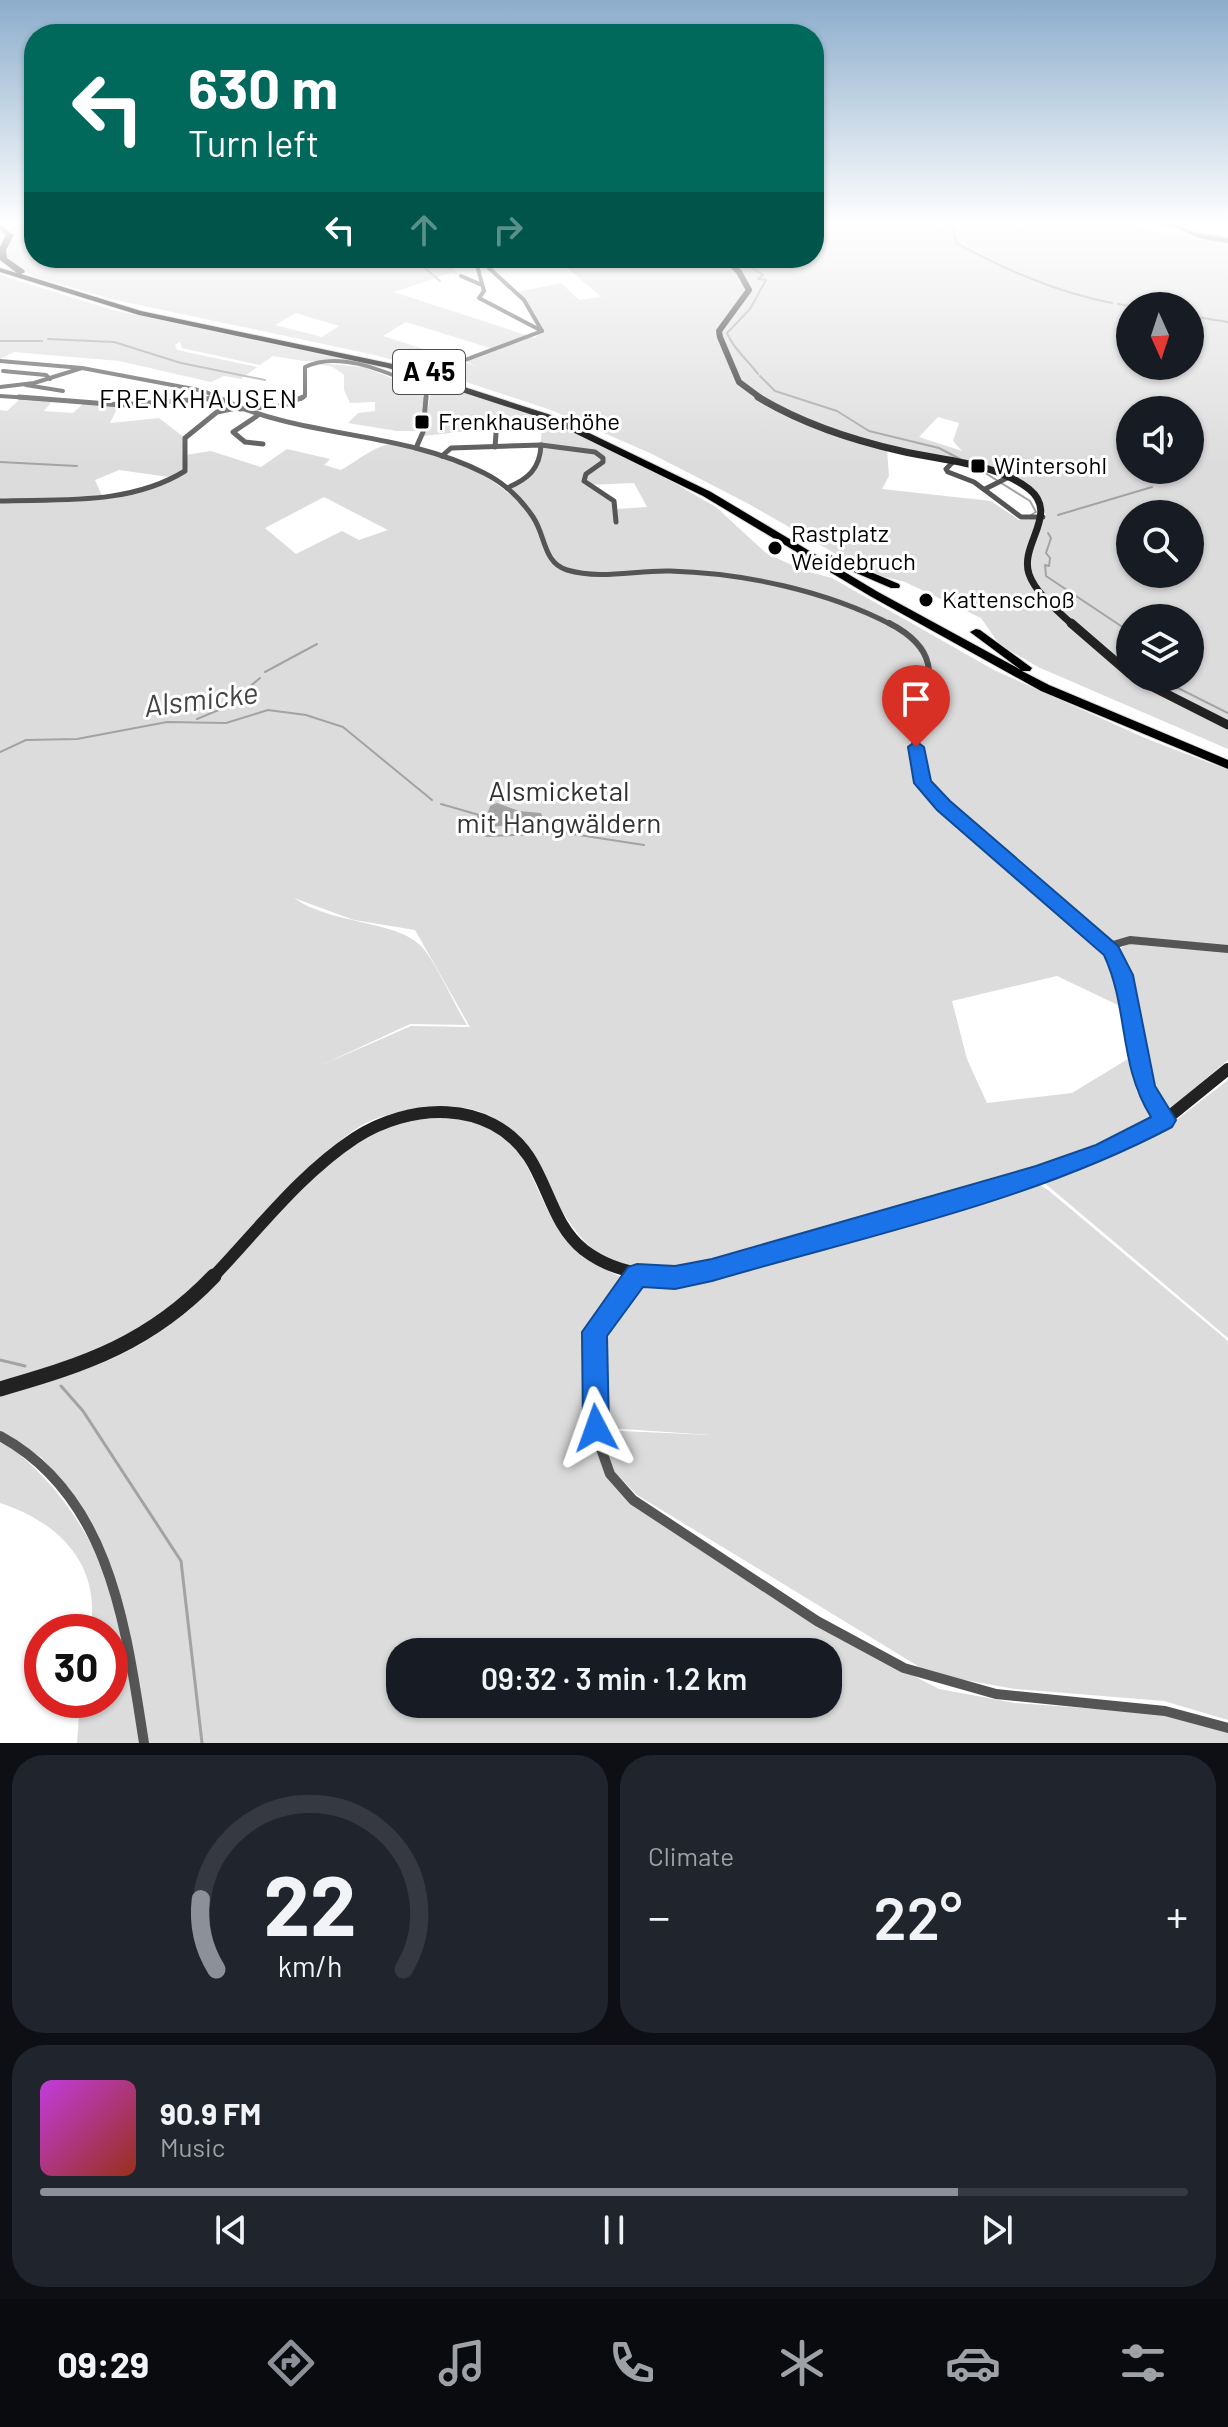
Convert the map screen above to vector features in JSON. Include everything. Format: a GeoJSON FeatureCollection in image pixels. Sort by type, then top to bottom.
{"type":"FeatureCollection","features":[{"type":"Feature","properties":{"kind":"highway","name":"A 45"},"geometry":{"type":"LineString","coordinates":[[106,302],[139,313],[319,349],[456,385],[551,418],[707,494],[874,594],[1045,688],[1218,756]]}},
{"type":"Feature","properties":{"kind":"highway","name":"A 45"},"geometry":{"type":"LineString","coordinates":[[118,302],[397,363],[504,396],[604,435],[657,461],[924,614],[1026,668],[1218,756],[1228,765]]}},
{"type":"Feature","properties":{"kind":"highway"},"geometry":{"type":"LineString","coordinates":[[707,494],[742,524]]}},
{"type":"Feature","properties":{"kind":"highway"},"geometry":{"type":"LineString","coordinates":[[828,557],[895,586]]}},
{"type":"Feature","properties":{"kind":"highway"},"geometry":{"type":"LineString","coordinates":[[817,568],[874,594]]}},
{"type":"Feature","properties":{"kind":"highway"},"geometry":{"type":"LineString","coordinates":[[976,632],[1026,668]]}},
{"type":"Feature","properties":{"kind":"street"},"geometry":{"type":"LineString","coordinates":[[487,302],[542,331]]}},
{"type":"Feature","properties":{"kind":"street"},"geometry":{"type":"LineString","coordinates":[[525,302],[542,331]]}},
{"type":"Feature","properties":{"kind":"street"},"geometry":{"type":"LineString","coordinates":[[741,302],[720,328],[720,335],[737,379],[748,391],[778,408],[868,442],[953,462],[1031,490],[1041,503],[1043,515],[1027,561],[1031,580],[1046,598],[1116,661]]}},
{"type":"Feature","properties":{"kind":"street"},"geometry":{"type":"LineString","coordinates":[[416,448],[423,432],[429,382],[441,369],[459,359],[534,337],[542,331]]}},
{"type":"Feature","properties":{"kind":"street"},"geometry":{"type":"LineString","coordinates":[[0,361],[82,368],[220,397],[238,409],[257,416],[416,448],[472,467],[507,488],[539,525],[545,555],[561,569],[601,573],[671,571],[715,576],[857,607],[905,630],[925,653],[931,670],[931,690],[916,747],[923,783],[944,806],[1106,947],[1123,975],[1144,1088],[1165,1120]]}},
{"type":"Feature","properties":{"kind":"street"},"geometry":{"type":"LineString","coordinates":[[0,501],[104,495],[165,483],[185,471],[185,438],[217,412],[278,408],[300,401],[305,396],[305,367],[315,362],[365,366],[427,389]]}},
{"type":"Feature","properties":{"kind":"street"},"geometry":{"type":"LineString","coordinates":[[0,387],[50,379],[82,368]]}},
{"type":"Feature","properties":{"kind":"street"},"geometry":{"type":"LineString","coordinates":[[3,371],[50,379]]}},
{"type":"Feature","properties":{"kind":"street"},"geometry":{"type":"LineString","coordinates":[[25,384],[63,391]]}},
{"type":"Feature","properties":{"kind":"street"},"geometry":{"type":"LineString","coordinates":[[0,396],[121,405],[220,397]]}},
{"type":"Feature","properties":{"kind":"street"},"geometry":{"type":"LineString","coordinates":[[257,416],[233,432],[245,442],[263,444]]}},
{"type":"Feature","properties":{"kind":"street"},"geometry":{"type":"LineString","coordinates":[[495,447],[497,420]]}},
{"type":"Feature","properties":{"kind":"street"},"geometry":{"type":"LineString","coordinates":[[442,456],[451,448],[517,443],[595,452],[603,458],[603,462],[586,474],[584,481],[614,501],[616,522]]}},
{"type":"Feature","properties":{"kind":"street"},"geometry":{"type":"LineString","coordinates":[[507,488],[527,479],[536,470],[541,445]]}},
{"type":"Feature","properties":{"kind":"street"},"geometry":{"type":"LineString","coordinates":[[953,462],[946,469],[948,472],[985,489],[1021,517],[1043,515]]}},
{"type":"Feature","properties":{"kind":"street"},"geometry":{"type":"LineString","coordinates":[[985,489],[1003,480]]}},
{"type":"Feature","properties":{"kind":"street"},"geometry":{"type":"LineString","coordinates":[[1163,692],[1228,725]]}},
{"type":"Feature","properties":{"kind":"street"},"geometry":{"type":"LineString","coordinates":[[1106,947],[1130,940],[1228,949]]}},
{"type":"Feature","properties":{"kind":"street"},"geometry":{"type":"LineString","coordinates":[[0,1389],[99,1359],[149,1333],[202,1289],[330,1157],[379,1123],[412,1113],[461,1113],[488,1121],[508,1134],[536,1169],[568,1233],[595,1257],[637,1275],[675,1278],[1036,1176],[1103,1152],[1165,1120],[1228,1069]]}},
{"type":"Feature","properties":{"kind":"street"},"geometry":{"type":"LineString","coordinates":[[637,1275],[599,1322],[592,1346],[598,1440],[610,1474],[633,1500],[817,1621],[904,1668],[996,1694],[1165,1711],[1228,1728]]}},
{"type":"Feature","properties":{"kind":"street"},"geometry":{"type":"LineString","coordinates":[[0,1436],[25,1450],[49,1472],[96,1544],[117,1595],[144,1743]]}},
{"type":"Feature","properties":{"kind":"green space"},"geometry":{"type":"Polygon","coordinates":[[[0,302],[88,302],[355,362],[304,361],[273,356],[260,365],[182,348],[180,342],[175,345],[177,350],[257,367],[241,379],[224,376],[211,382],[119,361],[14,352],[0,359],[0,302]]]}},
{"type":"Feature","properties":{"kind":"green space"},"geometry":{"type":"Polygon","coordinates":[[[127,302],[426,302],[535,338],[543,329],[525,302],[1116,302],[1116,380],[1204,380],[1204,302],[1228,302],[1228,749],[1038,667],[999,644],[981,618],[905,582],[869,573],[747,503],[650,453],[551,410],[439,373],[458,360],[475,366],[462,359],[490,348],[406,322],[383,336],[455,359],[435,372],[375,355],[127,302]],[[296,313],[275,325],[322,337],[339,326],[296,313]],[[938,417],[919,437],[962,451],[953,441],[959,423],[938,417]],[[887,449],[889,476],[882,489],[991,501],[1019,520],[1046,519],[1040,501],[1026,487],[1005,476],[955,461],[887,449]]]}},
{"type":"Feature","properties":{"kind":"green space"},"geometry":{"type":"Polygon","coordinates":[[[315,363],[364,367],[424,391],[420,431],[397,431],[348,423],[358,413],[375,411],[375,402],[350,403],[344,390],[344,375],[333,367],[315,363]]]}},
{"type":"Feature","properties":{"kind":"green space","name":"Alsmicketal mit Hangwäldern"},"geometry":{"type":"Polygon","coordinates":[[[433,380],[569,429],[622,453],[716,507],[766,553],[805,571],[832,578],[994,670],[1145,738],[1228,770],[1228,946],[1130,938],[1106,943],[945,805],[924,782],[916,767],[921,783],[943,806],[1104,947],[1118,981],[1122,1007],[1057,976],[952,1001],[967,1059],[987,1103],[1072,1093],[1131,1057],[1136,1090],[1154,1122],[1102,1146],[993,1186],[714,1266],[661,1273],[630,1269],[598,1253],[575,1229],[524,1146],[502,1123],[473,1110],[433,1107],[396,1113],[362,1125],[337,1144],[190,1292],[152,1325],[99,1355],[0,1385],[0,410],[7,411],[21,398],[52,401],[44,411],[73,413],[84,403],[119,405],[110,423],[159,418],[185,438],[185,455],[211,451],[261,467],[287,449],[330,459],[324,465],[341,470],[385,445],[409,445],[471,468],[524,507],[509,489],[535,471],[540,459],[542,428],[504,414],[478,430],[423,436],[433,380]],[[119,470],[95,480],[102,496],[154,487],[176,478],[119,470]],[[634,483],[587,485],[610,498],[616,509],[647,507],[634,483]],[[324,497],[265,528],[296,554],[342,531],[359,540],[388,530],[324,497]],[[294,898],[325,913],[394,931],[420,945],[467,1025],[410,1024],[324,1064],[411,1026],[470,1027],[415,930],[354,920],[294,898]]]}},
{"type":"Feature","properties":{"kind":"green space"},"geometry":{"type":"Polygon","coordinates":[[[1131,943],[1228,952],[1228,1060],[1167,1112],[1150,1093],[1119,949],[1131,943]]]}},
{"type":"Feature","properties":{"kind":"green space"},"geometry":{"type":"Polygon","coordinates":[[[1228,1080],[1228,1338],[1041,1180],[1166,1128],[1228,1080]]]}},
{"type":"Feature","properties":{"kind":"green space"},"geometry":{"type":"Polygon","coordinates":[[[434,1116],[465,1120],[498,1131],[510,1141],[527,1166],[561,1231],[584,1254],[621,1277],[622,1288],[595,1318],[606,1320],[642,1282],[676,1281],[715,1274],[1035,1182],[1048,1190],[1228,1341],[1228,1720],[1164,1701],[1015,1689],[931,1674],[637,1495],[612,1469],[599,1430],[711,1435],[594,1427],[608,1476],[632,1501],[841,1638],[386,1638],[386,1718],[842,1718],[842,1639],[939,1689],[1015,1703],[1165,1714],[1228,1733],[1228,1743],[148,1743],[128,1640],[128,1614],[123,1614],[119,1594],[65,1488],[42,1458],[0,1431],[0,1396],[97,1365],[152,1337],[212,1285],[297,1191],[327,1163],[358,1140],[392,1123],[434,1116]]]}},
{"type":"Feature","properties":{"kind":"green space"},"geometry":{"type":"Polygon","coordinates":[[[0,1439],[35,1469],[64,1502],[87,1536],[118,1614],[92,1614],[90,1587],[83,1567],[72,1550],[41,1522],[0,1503],[0,1439]]]}},
{"type":"Feature","properties":{"kind":"green space"},"geometry":{"type":"Polygon","coordinates":[[[128,1660],[139,1743],[77,1743],[79,1718],[128,1718],[128,1660]]]}},
{"type":"Feature","properties":{"kind":"shaded area"},"geometry":{"type":"Polygon","coordinates":[[[497,803],[519,811],[541,813],[544,820],[537,824],[483,827],[490,806],[497,803]]]}},
{"type":"Feature","properties":{"kind":"waterway"},"geometry":{"type":"LineString","coordinates":[[754,302],[727,333],[758,374]]}},
{"type":"Feature","properties":{"kind":"waterway"},"geometry":{"type":"LineString","coordinates":[[1204,318],[1228,322]]}},
{"type":"Feature","properties":{"kind":"waterway"},"geometry":{"type":"LineString","coordinates":[[48,339],[114,342],[181,363],[265,380]]}},
{"type":"Feature","properties":{"kind":"waterway"},"geometry":{"type":"LineString","coordinates":[[0,341],[42,341]]}},
{"type":"Feature","properties":{"kind":"waterway"},"geometry":{"type":"LineString","coordinates":[[760,376],[775,391],[837,411],[869,431],[939,448],[960,459]]}},
{"type":"Feature","properties":{"kind":"waterway"},"geometry":{"type":"LineString","coordinates":[[0,462],[77,466]]}},
{"type":"Feature","properties":{"kind":"waterway"},"geometry":{"type":"LineString","coordinates":[[982,471],[1030,501],[1036,512],[1031,515]]}},
{"type":"Feature","properties":{"kind":"waterway"},"geometry":{"type":"LineString","coordinates":[[1058,515],[1152,487]]}},
{"type":"Feature","properties":{"kind":"waterway"},"geometry":{"type":"LineString","coordinates":[[1048,533],[1051,538],[1046,553],[1050,558],[1049,566],[1045,565],[1046,576],[1116,623]]}},
{"type":"Feature","properties":{"kind":"waterway"},"geometry":{"type":"LineString","coordinates":[[265,672],[317,644]]}},
{"type":"Feature","properties":{"kind":"waterway"},"geometry":{"type":"LineString","coordinates":[[197,719],[226,707],[260,678]]}},
{"type":"Feature","properties":{"kind":"waterway"},"geometry":{"type":"LineString","coordinates":[[1186,692],[1228,713]]}},
{"type":"Feature","properties":{"kind":"waterway","name":"Alsmicke"},"geometry":{"type":"LineString","coordinates":[[0,752],[26,740],[77,739],[167,722],[226,723],[268,710],[306,715],[343,727],[432,800]]}},
{"type":"Feature","properties":{"kind":"waterway","name":"Alsmicke"},"geometry":{"type":"LineString","coordinates":[[441,804],[479,815],[475,824],[478,833],[487,836],[566,833],[644,845]]}},
{"type":"Feature","properties":{"kind":"waterway"},"geometry":{"type":"LineString","coordinates":[[0,1360],[25,1366]]}},
{"type":"Feature","properties":{"kind":"waterway"},"geometry":{"type":"LineString","coordinates":[[61,1386],[83,1411],[181,1561],[202,1743]]}},
{"type":"Feature","properties":{"kind":"place","name":"Frenkhauserhöhe"},"geometry":{"type":"Point","coordinates":[422,422]}},
{"type":"Feature","properties":{"kind":"place","name":"Wintersohl"},"geometry":{"type":"Point","coordinates":[978,466]}},
{"type":"Feature","properties":{"kind":"place","name":"Rastplatz Weidebruch"},"geometry":{"type":"Point","coordinates":[775,548]}},
{"type":"Feature","properties":{"kind":"place","name":"Kattenschoß"},"geometry":{"type":"Point","coordinates":[926,600]}},
{"type":"Feature","properties":{"kind":"district","name":"FRENKHAUSEN"},"geometry":{"type":"Point","coordinates":[199,399]}},
{"type":"Feature","properties":{"kind":"route"},"geometry":{"type":"LineString","coordinates":[[596,1428],[593,1404],[594,1332],[637,1275],[675,1278],[712,1270],[1036,1176],[1103,1152],[1165,1120],[1144,1088],[1132,1013],[1123,975],[1112,951],[944,806],[923,783],[916,764],[916,747]]}}]}
